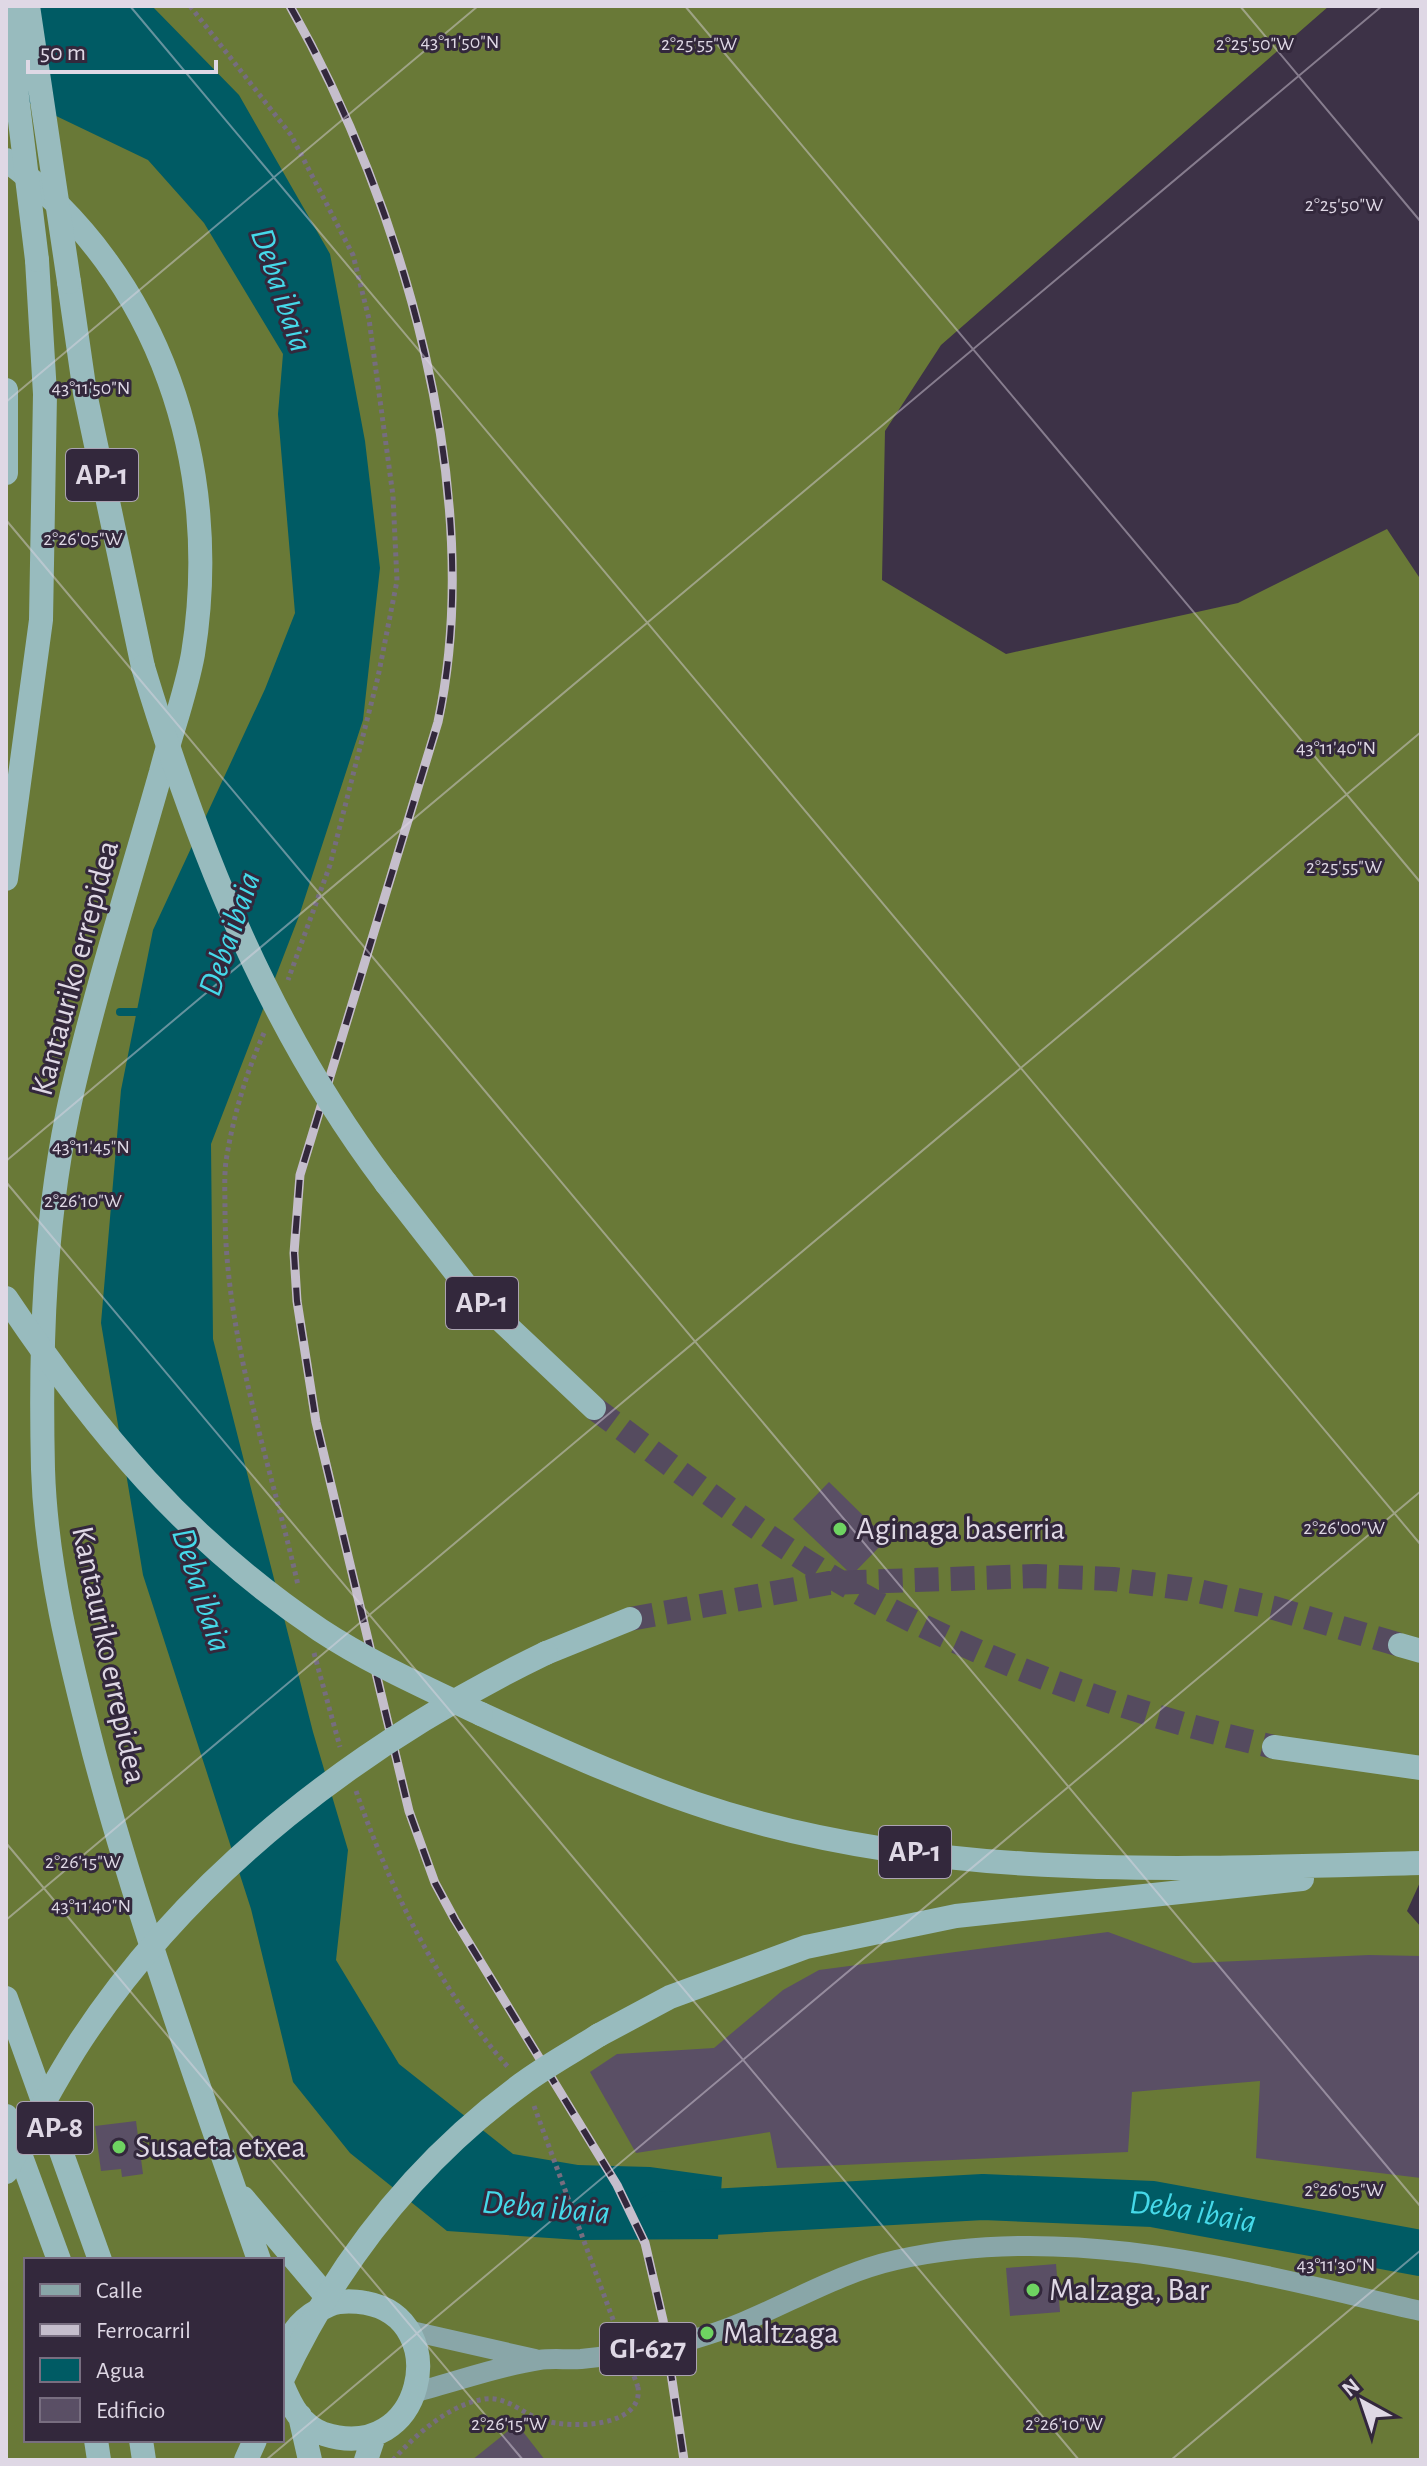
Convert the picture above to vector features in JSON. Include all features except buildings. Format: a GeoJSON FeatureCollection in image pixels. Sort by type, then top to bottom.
{"type":"FeatureCollection","features":[{"type":"Feature","properties":{"kind":"highway"},"geometry":{"type":"LineString","coordinates":[[6,6],[37,260],[45,394],[41,620],[6,879]]}},
{"type":"Feature","properties":{"kind":"highway","name":"AP-1"},"geometry":{"type":"LineString","coordinates":[[28,6],[85,393],[143,667],[180,788],[211,870],[255,967],[318,1083],[386,1183],[471,1292],[594,1408]]}},
{"type":"Feature","properties":{"kind":"highway","name":"Kantauriko errepidea"},"geometry":{"type":"LineString","coordinates":[[6,160],[83,230],[122,281],[159,352],[184,424],[198,504],[200,571],[193,656],[72,1096],[43,1297],[43,1471],[50,1558],[75,1679],[110,1812],[188,2060],[258,2258]]}},
{"type":"Feature","properties":{"kind":"highway"},"geometry":{"type":"LineString","coordinates":[[6,390],[6,473]]}},
{"type":"Feature","properties":{"kind":"highway","name":"AP-1"},"geometry":{"type":"LineString","coordinates":[[6,1298],[68,1390],[117,1452],[183,1521],[259,1587],[323,1632],[481,1714],[582,1760],[695,1804],[858,1844],[955,1858],[1104,1869],[1421,1863]]}},
{"type":"Feature","properties":{"kind":"highway"},"geometry":{"type":"LineString","coordinates":[[6,2172],[51,2089],[104,2008],[220,1874],[287,1813],[430,1717],[493,1679],[546,1653],[630,1619]]}},
{"type":"Feature","properties":{"kind":"highway"},"geometry":{"type":"LineString","coordinates":[[1274,1747],[1421,1768]]}},
{"type":"Feature","properties":{"kind":"highway"},"geometry":{"type":"LineString","coordinates":[[284,2378],[305,2331],[353,2253],[400,2195],[450,2144],[522,2084],[599,2035],[670,1997],[806,1947],[956,1916],[1329,1876],[1371,1864]]}},
{"type":"Feature","properties":{"kind":"highway","name":"AP-8"},"geometry":{"type":"LineString","coordinates":[[6,1998],[99,2258]]}},
{"type":"Feature","properties":{"kind":"highway","name":"AP-8"},"geometry":{"type":"LineString","coordinates":[[6,2116],[58,2258]]}},
{"type":"Feature","properties":{"kind":"highway"},"geometry":{"type":"LineString","coordinates":[[234,2187],[332,2303]]}},
{"type":"Feature","properties":{"kind":"highway"},"geometry":{"type":"LineString","coordinates":[[284,2342],[307,2316],[332,2303],[350,2301],[374,2305],[390,2313],[407,2330],[419,2362],[416,2392],[398,2421],[374,2436],[344,2440],[313,2430],[292,2409],[284,2387]]}},
{"type":"Feature","properties":{"kind":"highway"},"geometry":{"type":"LineString","coordinates":[[300,2416],[310,2460]]}},
{"type":"Feature","properties":{"kind":"highway"},"geometry":{"type":"LineString","coordinates":[[366,2460],[374,2436]]}},
{"type":"Feature","properties":{"kind":"main road","name":"GI-627"},"geometry":{"type":"LineString","coordinates":[[416,2392],[539,2360],[593,2357],[695,2339],[753,2318],[837,2278],[894,2260],[951,2250],[1075,2248],[1140,2254],[1211,2264],[1421,2311]]}},
{"type":"Feature","properties":{"kind":"main road","name":"GI-627"},"geometry":{"type":"LineString","coordinates":[[407,2330],[539,2360]]}},
{"type":"Feature","properties":{"kind":"path"},"geometry":{"type":"LineString","coordinates":[[190,6],[291,135],[353,255],[369,319],[393,496],[397,581],[378,677],[330,865],[303,946],[285,987]]}},
{"type":"Feature","properties":{"kind":"path"},"geometry":{"type":"LineString","coordinates":[[267,1027],[236,1111],[225,1164],[225,1230],[229,1286],[241,1347],[302,1600]]}},
{"type":"Feature","properties":{"kind":"path"},"geometry":{"type":"LineString","coordinates":[[312,1643],[342,1753]]}},
{"type":"Feature","properties":{"kind":"path"},"geometry":{"type":"LineString","coordinates":[[353,1783],[378,1850],[426,1949],[478,2033]]}},
{"type":"Feature","properties":{"kind":"path"},"geometry":{"type":"LineString","coordinates":[[393,2460],[442,2417],[476,2401],[505,2400],[545,2421],[572,2424],[624,2416],[635,2407],[639,2397],[638,2387],[534,2106]]}},
{"type":"Feature","properties":{"kind":"shaded area"},"geometry":{"type":"Polygon","coordinates":[[[6,6],[1329,6],[941,345],[885,431],[882,580],[1006,654],[1238,603],[1387,529],[1421,580],[1421,1880],[1407,1911],[1421,1927],[1421,2460],[6,2460],[6,6]]]}},
{"type":"Feature","properties":{"kind":"water"},"geometry":{"type":"Polygon","coordinates":[[[6,6],[152,6],[239,95],[330,254],[365,441],[380,568],[363,720],[299,916],[211,1144],[213,1339],[313,1732],[348,1850],[336,1960],[399,2064],[513,2154],[578,2165],[650,2167],[722,2177],[718,2239],[579,2240],[447,2231],[350,2153],[293,2082],[251,1909],[143,1575],[101,1323],[121,1090],[153,930],[265,689],[295,613],[278,414],[283,354],[204,223],[148,160],[6,92],[6,6]]]}},
{"type":"Feature","properties":{"kind":"waterway"},"geometry":{"type":"LineString","coordinates":[[120,1012],[147,1012]]}},
{"type":"Feature","properties":{"kind":"waterway","name":"Deba ibaia"},"geometry":{"type":"LineString","coordinates":[[658,2215],[983,2197],[1153,2204],[1421,2253]]}},
{"type":"Feature","properties":{"kind":"tunnel"},"geometry":{"type":"LineString","coordinates":[[594,1408],[775,1541],[891,1610],[1030,1673],[1175,1722],[1274,1747]]}},
{"type":"Feature","properties":{"kind":"tunnel"},"geometry":{"type":"LineString","coordinates":[[630,1619],[829,1583],[1036,1576],[1113,1579],[1189,1589],[1274,1608],[1400,1645]]}},
{"type":"Feature","properties":{"kind":"railway"},"geometry":{"type":"LineString","coordinates":[[290,6],[331,85],[368,170],[399,260],[425,353],[442,448],[451,542],[450,634],[438,722],[300,1175],[294,1253],[297,1301],[316,1422],[409,1811],[435,1883],[455,1920],[617,2185],[645,2243],[663,2320],[684,2460]]}},
{"type":"Feature","properties":{"kind":"place","name":"Aginaga baserria"},"geometry":{"type":"Point","coordinates":[840,1529]}},
{"type":"Feature","properties":{"kind":"place","name":"Susaeta etxea"},"geometry":{"type":"Point","coordinates":[119,2147]}},
{"type":"Feature","properties":{"kind":"place","name":"Malzaga, Bar"},"geometry":{"type":"Point","coordinates":[1033,2290]}},
{"type":"Feature","properties":{"kind":"place","name":"Maltzaga"},"geometry":{"type":"Point","coordinates":[707,2333]}}]}
